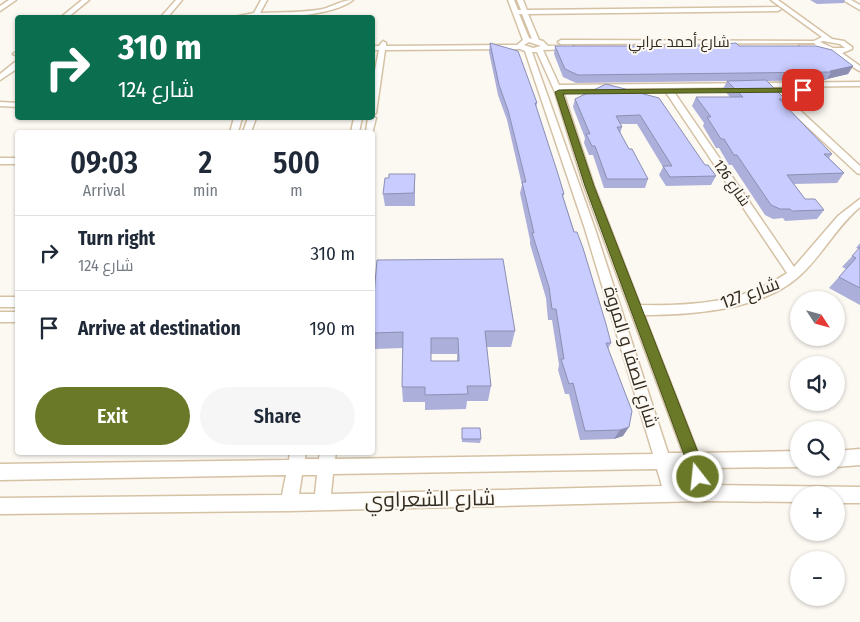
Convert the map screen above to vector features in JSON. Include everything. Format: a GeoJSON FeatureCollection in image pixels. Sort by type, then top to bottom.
{"type":"FeatureCollection","features":[{"type":"Feature","properties":{"kind":"street"},"geometry":{"type":"LineString","coordinates":[[0,8],[13,0]]}},
{"type":"Feature","properties":{"kind":"street"},"geometry":{"type":"LineString","coordinates":[[67,15],[86,0]]}},
{"type":"Feature","properties":{"kind":"street"},"geometry":{"type":"LineString","coordinates":[[78,15],[95,0]]}},
{"type":"Feature","properties":{"kind":"street"},"geometry":{"type":"LineString","coordinates":[[166,15],[179,0]]}},
{"type":"Feature","properties":{"kind":"street"},"geometry":{"type":"LineString","coordinates":[[257,13],[264,0]]}},
{"type":"Feature","properties":{"kind":"street"},"geometry":{"type":"LineString","coordinates":[[247,15],[315,11],[337,6],[350,0]]}},
{"type":"Feature","properties":{"kind":"street","name":"شارع الصفا و المروة"},"geometry":{"type":"LineString","coordinates":[[511,0],[532,45],[558,89],[589,186],[694,460],[702,493]]}},
{"type":"Feature","properties":{"kind":"street","name":"شارع الصفا و المروة"},"geometry":{"type":"LineString","coordinates":[[520,0],[526,11],[532,45],[574,186],[590,229],[673,494]]}},
{"type":"Feature","properties":{"kind":"street"},"geometry":{"type":"LineString","coordinates":[[765,0],[819,43],[834,50],[860,68]]}},
{"type":"Feature","properties":{"kind":"street"},"geometry":{"type":"LineString","coordinates":[[774,0],[829,39],[850,46],[860,60]]}},
{"type":"Feature","properties":{"kind":"street"},"geometry":{"type":"LineString","coordinates":[[846,0],[860,8]]}},
{"type":"Feature","properties":{"kind":"street"},"geometry":{"type":"LineString","coordinates":[[516,12],[605,8],[778,9]]}},
{"type":"Feature","properties":{"kind":"street"},"geometry":{"type":"LineString","coordinates":[[819,43],[829,39]]}},
{"type":"Feature","properties":{"kind":"street","name":"شارع أحمد عرابي"},"geometry":{"type":"LineString","coordinates":[[375,47],[819,43]]}},
{"type":"Feature","properties":{"kind":"street","name":"شارع أحمد عرابي"},"geometry":{"type":"LineString","coordinates":[[375,45],[383,46]]}},
{"type":"Feature","properties":{"kind":"street"},"geometry":{"type":"LineString","coordinates":[[375,98],[383,46]]}},
{"type":"Feature","properties":{"kind":"street"},"geometry":{"type":"LineString","coordinates":[[834,50],[850,46],[860,46]]}},
{"type":"Feature","properties":{"kind":"street"},"geometry":{"type":"LineString","coordinates":[[0,78],[15,58]]}},
{"type":"Feature","properties":{"kind":"street"},"geometry":{"type":"LineString","coordinates":[[558,89],[860,84]]}},
{"type":"Feature","properties":{"kind":"street"},"geometry":{"type":"LineString","coordinates":[[558,89],[669,91],[860,90]]}},
{"type":"Feature","properties":{"kind":"street","name":"شارع 126"},"geometry":{"type":"LineString","coordinates":[[669,91],[794,275]]}},
{"type":"Feature","properties":{"kind":"street"},"geometry":{"type":"LineString","coordinates":[[779,91],[860,162]]}},
{"type":"Feature","properties":{"kind":"street"},"geometry":{"type":"LineString","coordinates":[[779,91],[860,171]]}},
{"type":"Feature","properties":{"kind":"street"},"geometry":{"type":"LineString","coordinates":[[0,97],[15,97]]}},
{"type":"Feature","properties":{"kind":"street"},"geometry":{"type":"LineString","coordinates":[[0,104],[15,104]]}},
{"type":"Feature","properties":{"kind":"street"},"geometry":{"type":"LineString","coordinates":[[0,161],[15,161]]}},
{"type":"Feature","properties":{"kind":"street"},"geometry":{"type":"LineString","coordinates":[[0,167],[15,167]]}},
{"type":"Feature","properties":{"kind":"street"},"geometry":{"type":"LineString","coordinates":[[574,186],[589,186]]}},
{"type":"Feature","properties":{"kind":"street","name":"شارع 127"},"geometry":{"type":"LineString","coordinates":[[638,310],[676,311],[706,308],[758,294],[794,275],[860,202]]}},
{"type":"Feature","properties":{"kind":"street"},"geometry":{"type":"LineString","coordinates":[[0,302],[15,302]]}},
{"type":"Feature","properties":{"kind":"street"},"geometry":{"type":"LineString","coordinates":[[0,317],[15,316]]}},
{"type":"Feature","properties":{"kind":"street"},"geometry":{"type":"LineString","coordinates":[[845,458],[860,457]]}},
{"type":"Feature","properties":{"kind":"street"},"geometry":{"type":"LineString","coordinates":[[322,501],[327,459]]}},
{"type":"Feature","properties":{"kind":"street","name":"شارع الشعراوي"},"geometry":{"type":"LineString","coordinates":[[0,472],[327,459],[790,459]]}},
{"type":"Feature","properties":{"kind":"street"},"geometry":{"type":"LineString","coordinates":[[289,503],[297,460]]}},
{"type":"Feature","properties":{"kind":"street","name":"شارع الشعراوي"},"geometry":{"type":"LineString","coordinates":[[0,506],[289,503],[702,493],[860,494]]}},
{"type":"Feature","properties":{"kind":"building"},"geometry":{"type":"Polygon","coordinates":[[[490,43],[518,51],[537,103],[535,103],[564,194],[562,194],[574,232],[577,232],[583,248],[606,324],[611,343],[606,343],[632,411],[629,427],[620,430],[585,431],[573,383],[569,384],[561,359],[564,359],[556,309],[552,309],[549,287],[532,233],[534,233],[522,182],[526,182],[508,110],[499,85],[490,43]]]}},
{"type":"Feature","properties":{"kind":"building"},"geometry":{"type":"Polygon","coordinates":[[[736,43],[739,46],[816,46],[832,50],[853,66],[831,72],[578,75],[565,69],[555,46],[696,46],[736,43]]]}},
{"type":"Feature","properties":{"kind":"building"},"geometry":{"type":"Polygon","coordinates":[[[766,80],[785,99],[779,99],[832,154],[824,154],[844,173],[787,175],[805,199],[815,199],[824,210],[792,211],[771,205],[737,155],[734,155],[724,139],[721,139],[707,117],[711,117],[696,97],[743,97],[727,81],[766,80]]]}},
{"type":"Feature","properties":{"kind":"building"},"geometry":{"type":"Polygon","coordinates":[[[606,84],[659,98],[705,165],[708,165],[716,176],[670,177],[663,166],[672,166],[640,115],[616,116],[622,127],[617,127],[629,149],[632,149],[648,179],[607,179],[595,146],[592,146],[586,134],[590,134],[575,99],[606,84]]]}},
{"type":"Feature","properties":{"kind":"building"},"geometry":{"type":"Polygon","coordinates":[[[389,174],[415,174],[414,193],[383,194],[385,178],[389,178],[389,174]]]}},
{"type":"Feature","properties":{"kind":"building"},"geometry":{"type":"Polygon","coordinates":[[[860,247],[860,288],[839,277],[856,258],[852,256],[860,247]]]}},
{"type":"Feature","properties":{"kind":"building"},"geometry":{"type":"Polygon","coordinates":[[[503,259],[515,331],[485,331],[491,386],[467,386],[468,394],[425,395],[425,387],[402,387],[403,332],[375,333],[377,260],[503,259]],[[431,338],[431,361],[459,361],[458,338],[431,338]]]}},
{"type":"Feature","properties":{"kind":"building"},"geometry":{"type":"Polygon","coordinates":[[[462,428],[480,428],[481,439],[462,439],[462,428]]]}},
{"type":"Feature","properties":{"kind":"route"},"geometry":{"type":"LineString","coordinates":[[698,477],[694,460],[638,310],[589,186],[559,92],[803,90]]}}]}
